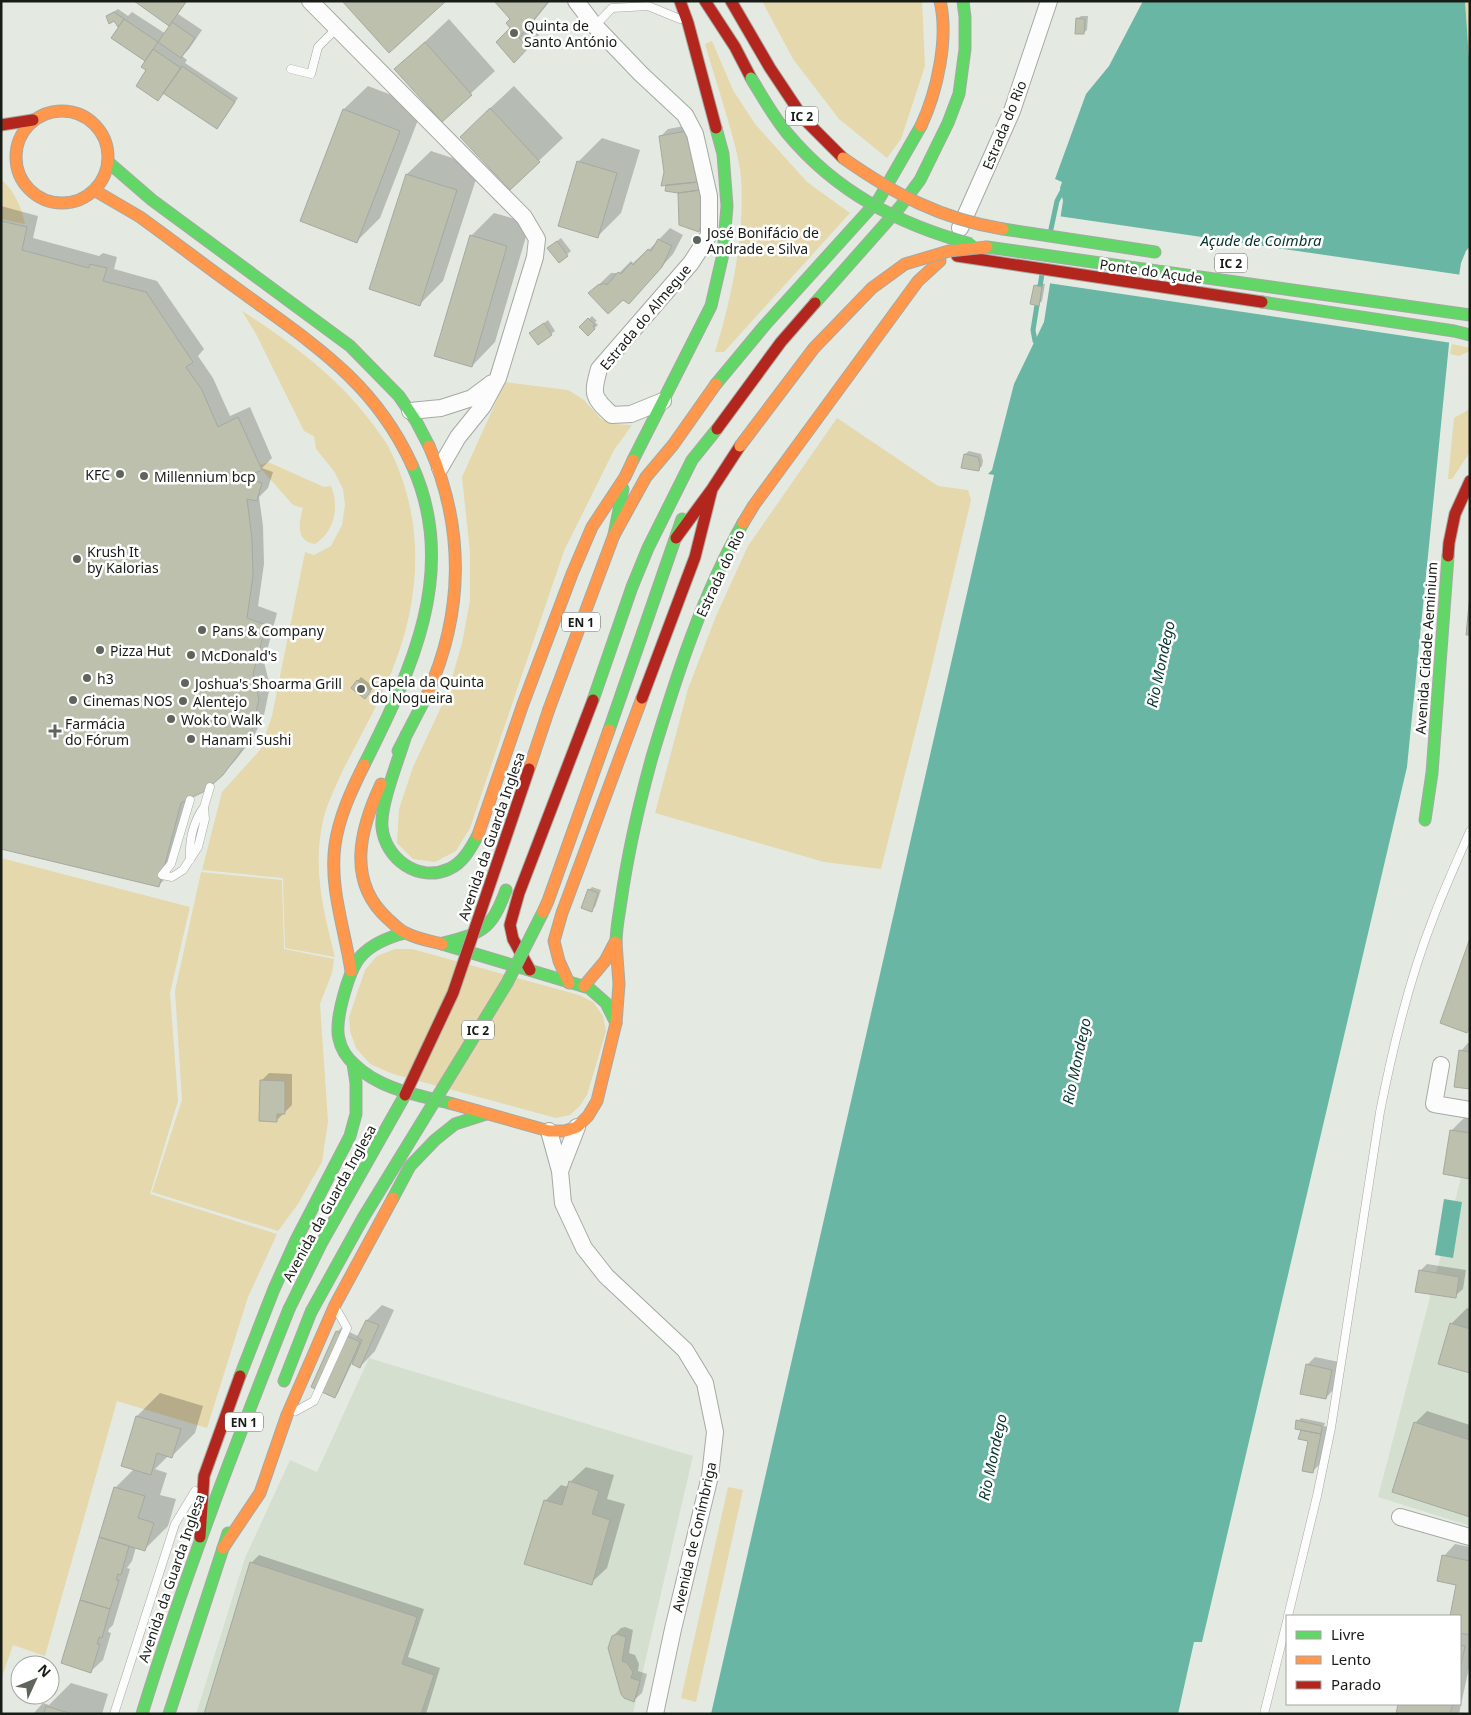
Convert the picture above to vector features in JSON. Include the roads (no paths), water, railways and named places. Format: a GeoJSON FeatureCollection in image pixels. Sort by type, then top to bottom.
{"type":"FeatureCollection","features":[{"type":"Feature","properties":{"kind":"main road"},"geometry":{"type":"LineString","coordinates":[[406,735],[383,809],[382,827],[385,842],[405,866],[420,873],[436,873],[450,869],[470,851],[481,828],[523,704],[572,574],[592,527],[625,477],[711,306],[722,254],[727,206],[723,154],[688,23],[680,1]]}},
{"type":"Feature","properties":{"kind":"main road","name":"IC 2"},"geometry":{"type":"LineString","coordinates":[[705,1],[735,47],[769,108],[787,132],[829,175],[855,195],[904,223],[940,236],[987,247],[1470,315]]}},
{"type":"Feature","properties":{"kind":"main road","name":"IC 2"},"geometry":{"type":"LineString","coordinates":[[731,1],[770,68],[804,119],[843,158],[867,176],[914,203],[945,216],[986,227],[1162,253]]}},
{"type":"Feature","properties":{"kind":"main road"},"geometry":{"type":"LineString","coordinates":[[614,535],[646,477],[673,445],[711,390],[765,325],[879,200],[922,125],[931,101],[941,48],[942,14],[940,1]]}},
{"type":"Feature","properties":{"kind":"main road"},"geometry":{"type":"LineString","coordinates":[[530,970],[513,939],[510,925],[519,893],[648,548],[692,460],[716,431],[781,342],[900,207],[920,180],[948,124],[958,94],[965,50],[963,1]]}},
{"type":"Feature","properties":{"kind":"main road"},"geometry":{"type":"LineString","coordinates":[[748,10],[753,38]]}},
{"type":"Feature","properties":{"kind":"main road"},"geometry":{"type":"LineString","coordinates":[[1,125],[33,120],[47,113],[62,110],[77,113],[91,121],[101,133],[107,147],[108,162],[103,177],[94,190],[72,202],[61,203],[39,197],[29,189],[17,169],[16,156],[18,142],[24,130],[33,120]]}},
{"type":"Feature","properties":{"kind":"main road"},"geometry":{"type":"LineString","coordinates":[[6,160],[17,169]]}},
{"type":"Feature","properties":{"kind":"main road"},"geometry":{"type":"LineString","coordinates":[[108,162],[152,200],[343,340],[367,361],[410,411],[440,468],[450,502],[456,538],[457,577],[453,613],[436,673],[375,797],[364,826],[360,846],[361,871],[366,890],[373,903],[386,918],[405,932],[589,988],[603,998],[611,1010],[616,1023]]}},
{"type":"Feature","properties":{"kind":"main road"},"geometry":{"type":"LineString","coordinates":[[94,190],[139,217],[329,356],[355,381],[384,414],[416,471],[430,530],[432,549],[428,608],[406,677],[345,804],[337,829],[334,851],[334,883],[349,951],[351,971]]}},
{"type":"Feature","properties":{"kind":"main road"},"geometry":{"type":"LineString","coordinates":[[676,538],[712,489],[740,446],[814,348],[872,288],[905,264],[949,251],[987,247]]}},
{"type":"Feature","properties":{"kind":"main road","name":"Estrada do Rio"},"geometry":{"type":"LineString","coordinates":[[577,1127],[588,1116],[597,1101],[616,1023],[618,984],[616,941],[625,872],[638,807],[671,692],[702,608],[735,538],[754,505],[918,281],[940,261],[946,264],[952,263],[954,251]]}},
{"type":"Feature","properties":{"kind":"main road","name":"Ponte do Açude"},"geometry":{"type":"LineString","coordinates":[[954,251],[993,263],[1454,331],[1470,335]]}},
{"type":"Feature","properties":{"kind":"main road"},"geometry":{"type":"LineString","coordinates":[[701,467],[716,431]]}},
{"type":"Feature","properties":{"kind":"main road"},"geometry":{"type":"LineString","coordinates":[[663,476],[673,445]]}},
{"type":"Feature","properties":{"kind":"main road"},"geometry":{"type":"LineString","coordinates":[[614,535],[625,477]]}},
{"type":"Feature","properties":{"kind":"main road","name":"Avenida Cidade Aeminium"},"geometry":{"type":"LineString","coordinates":[[1425,820],[1432,773],[1449,544],[1455,514],[1470,481]]}},
{"type":"Feature","properties":{"kind":"main road"},"geometry":{"type":"LineString","coordinates":[[569,983],[559,961],[554,942],[562,913],[695,556],[712,489]]}},
{"type":"Feature","properties":{"kind":"main road"},"geometry":{"type":"LineString","coordinates":[[676,538],[687,502]]}},
{"type":"Feature","properties":{"kind":"main road","name":"EN 1"},"geometry":{"type":"LineString","coordinates":[[549,710],[614,535]]}},
{"type":"Feature","properties":{"kind":"main road","name":"IC 2"},"geometry":{"type":"LineString","coordinates":[[279,1394],[311,1312],[363,1218],[507,983],[548,901],[676,538]]}},
{"type":"Feature","properties":{"kind":"main road","name":"Avenida da Guarda Inglesa"},"geometry":{"type":"LineString","coordinates":[[142,1714],[155,1668],[200,1537],[289,1309],[322,1242],[400,1105],[453,993],[549,710]]}},
{"type":"Feature","properties":{"kind":"main road"},"geometry":{"type":"LineString","coordinates":[[443,943],[480,932],[490,924],[498,912],[510,877]]}},
{"type":"Feature","properties":{"kind":"main road"},"geometry":{"type":"LineString","coordinates":[[405,932],[389,936],[376,943],[362,954],[351,971],[339,1017],[339,1038],[353,1064],[368,1076],[384,1085],[486,1114],[549,1131],[566,1131],[577,1127]]}},
{"type":"Feature","properties":{"kind":"main road","name":"Estrada do Rio"},"geometry":{"type":"LineString","coordinates":[[584,986],[609,958],[616,941]]}},
{"type":"Feature","properties":{"kind":"main road"},"geometry":{"type":"LineString","coordinates":[[200,1537],[204,1476],[274,1288],[296,1240],[350,1136],[356,1114],[356,1083],[353,1064]]}},
{"type":"Feature","properties":{"kind":"main road"},"geometry":{"type":"LineString","coordinates":[[223,1548],[260,1493],[288,1415],[335,1304],[410,1166],[435,1140],[455,1124],[486,1114]]}},
{"type":"Feature","properties":{"kind":"main road"},"geometry":{"type":"LineString","coordinates":[[168,1714],[238,1503]]}},
{"type":"Feature","properties":{"kind":"street"},"geometry":{"type":"LineString","coordinates":[[310,1],[524,217],[537,239],[535,257],[498,378],[483,406],[458,437],[440,468]]}},
{"type":"Feature","properties":{"kind":"street","name":"Estrada do Almegue"},"geometry":{"type":"LineString","coordinates":[[576,1],[595,26],[641,74],[685,115],[695,134],[709,196],[709,235],[691,263],[599,369],[594,388],[600,404],[612,415],[631,414],[663,401]]}},
{"type":"Feature","properties":{"kind":"street","name":"Estrada do Rio"},"geometry":{"type":"LineString","coordinates":[[954,251],[1012,111],[1049,1]]}},
{"type":"Feature","properties":{"kind":"street"},"geometry":{"type":"LineString","coordinates":[[410,411],[441,408],[472,398],[498,378]]}},
{"type":"Feature","properties":{"kind":"street"},"geometry":{"type":"LineString","coordinates":[[1440,1065],[1434,1104],[1470,1110]]}},
{"type":"Feature","properties":{"kind":"street","name":"Avenida de Conímbriga"},"geometry":{"type":"LineString","coordinates":[[560,1171],[577,1127]]}},
{"type":"Feature","properties":{"kind":"street","name":"Avenida de Conímbriga"},"geometry":{"type":"LineString","coordinates":[[549,1131],[560,1171],[563,1203],[584,1248],[606,1276],[684,1350],[705,1383],[715,1432],[710,1476],[673,1629],[655,1714]]}},
{"type":"Feature","properties":{"kind":"street"},"geometry":{"type":"LineString","coordinates":[[1400,1516],[1470,1537]]}},
{"type":"Feature","properties":{"kind":"lane"},"geometry":{"type":"LineString","coordinates":[[595,26],[612,8],[648,6],[688,23]]}},
{"type":"Feature","properties":{"kind":"lane"},"geometry":{"type":"LineString","coordinates":[[291,69],[311,74],[318,46],[337,28]]}},
{"type":"Feature","properties":{"kind":"lane"},"geometry":{"type":"LineString","coordinates":[[190,800],[171,864],[162,875],[172,877],[183,870],[198,847],[205,820],[204,807],[210,787]]}},
{"type":"Feature","properties":{"kind":"lane"},"geometry":{"type":"LineString","coordinates":[[1288,1615],[1317,1496],[1331,1428],[1371,1168],[1389,1066],[1409,990],[1425,940],[1470,831]]}},
{"type":"Feature","properties":{"kind":"lane"},"geometry":{"type":"LineString","coordinates":[[288,1415],[314,1401],[346,1328],[335,1304]]}},
{"type":"Feature","properties":{"kind":"lane","name":"Avenida da Guarda Inglesa"},"geometry":{"type":"LineString","coordinates":[[114,1714],[175,1524],[204,1476]]}},
{"type":"Feature","properties":{"kind":"lane"},"geometry":{"type":"LineString","coordinates":[[1264,1714],[1286,1625]]}},
{"type":"Feature","properties":{"kind":"water"},"geometry":{"type":"Polygon","coordinates":[[[1143,1],[1465,1],[1470,73],[1470,246],[1461,263],[1449,344],[1407,767],[1202,1642],[1194,1642],[1178,1714],[711,1714],[994,475],[988,474],[992,470],[1014,384],[1044,322],[1063,201],[1060,188],[1062,182],[1055,179],[1086,94],[1109,66],[1143,1]],[[1192,242],[1181,291],[1187,296],[1192,242]],[[1237,249],[1225,298],[1232,303],[1237,249]],[[1281,256],[1270,305],[1276,310],[1281,256]],[[1325,264],[1314,313],[1321,318],[1325,264]],[[1370,269],[1359,318],[1365,323],[1370,269]],[[1414,275],[1403,328],[1409,329],[1414,275]]]}},
{"type":"Feature","properties":{"kind":"water"},"geometry":{"type":"Polygon","coordinates":[[[1444,1199],[1462,1202],[1453,1258],[1435,1255],[1444,1199]]]}},
{"type":"Feature","properties":{"kind":"waterway"},"geometry":{"type":"LineString","coordinates":[[1051,229],[1057,201],[1065,186]]}},
{"type":"Feature","properties":{"kind":"waterway"},"geometry":{"type":"LineString","coordinates":[[1040,343],[1035,341],[1033,330],[1042,274]]}},
{"type":"Feature","properties":{"kind":"place","name":"Quinta de Santo António"},"geometry":{"type":"Point","coordinates":[514,33]}},
{"type":"Feature","properties":{"kind":"place","name":"José Bonifácio de Andrade e Silva"},"geometry":{"type":"Point","coordinates":[697,240]}},
{"type":"Feature","properties":{"kind":"place","name":"KFC"},"geometry":{"type":"Point","coordinates":[120,474]}},
{"type":"Feature","properties":{"kind":"place","name":"Millennium bcp"},"geometry":{"type":"Point","coordinates":[144,476]}},
{"type":"Feature","properties":{"kind":"place","name":"Krush It by Kalorias"},"geometry":{"type":"Point","coordinates":[77,559]}},
{"type":"Feature","properties":{"kind":"place","name":"Pans & Company"},"geometry":{"type":"Point","coordinates":[202,630]}},
{"type":"Feature","properties":{"kind":"place","name":"Pizza Hut"},"geometry":{"type":"Point","coordinates":[100,650]}},
{"type":"Feature","properties":{"kind":"place","name":"McDonald's"},"geometry":{"type":"Point","coordinates":[191,655]}},
{"type":"Feature","properties":{"kind":"place","name":"h3"},"geometry":{"type":"Point","coordinates":[87,678]}},
{"type":"Feature","properties":{"kind":"place","name":"Joshua's Shoarma Grill"},"geometry":{"type":"Point","coordinates":[185,683]}},
{"type":"Feature","properties":{"kind":"place","name":"Capela da Quinta do Nogueira"},"geometry":{"type":"Point","coordinates":[361,689]}},
{"type":"Feature","properties":{"kind":"place","name":"Cinemas NOS"},"geometry":{"type":"Point","coordinates":[73,700]}},
{"type":"Feature","properties":{"kind":"place","name":"Alentejo"},"geometry":{"type":"Point","coordinates":[183,701]}},
{"type":"Feature","properties":{"kind":"place","name":"Wok to Walk"},"geometry":{"type":"Point","coordinates":[171,719]}},
{"type":"Feature","properties":{"kind":"place","name":"Farmácia do Fórum"},"geometry":{"type":"Point","coordinates":[55,731]}},
{"type":"Feature","properties":{"kind":"place","name":"Hanami Sushi"},"geometry":{"type":"Point","coordinates":[191,739]}},
{"type":"Feature","properties":{"kind":"water label","name":"Açude de Coimbra"},"geometry":{"type":"Point","coordinates":[1261,240]}},
{"type":"Feature","properties":{"kind":"water label","name":"Rio Mondego"},"geometry":{"type":"Point","coordinates":[1160,664]}},
{"type":"Feature","properties":{"kind":"water label","name":"Rio Mondego"},"geometry":{"type":"Point","coordinates":[1076,1061]}},
{"type":"Feature","properties":{"kind":"water label","name":"Rio Mondego"},"geometry":{"type":"Point","coordinates":[992,1457]}}]}
